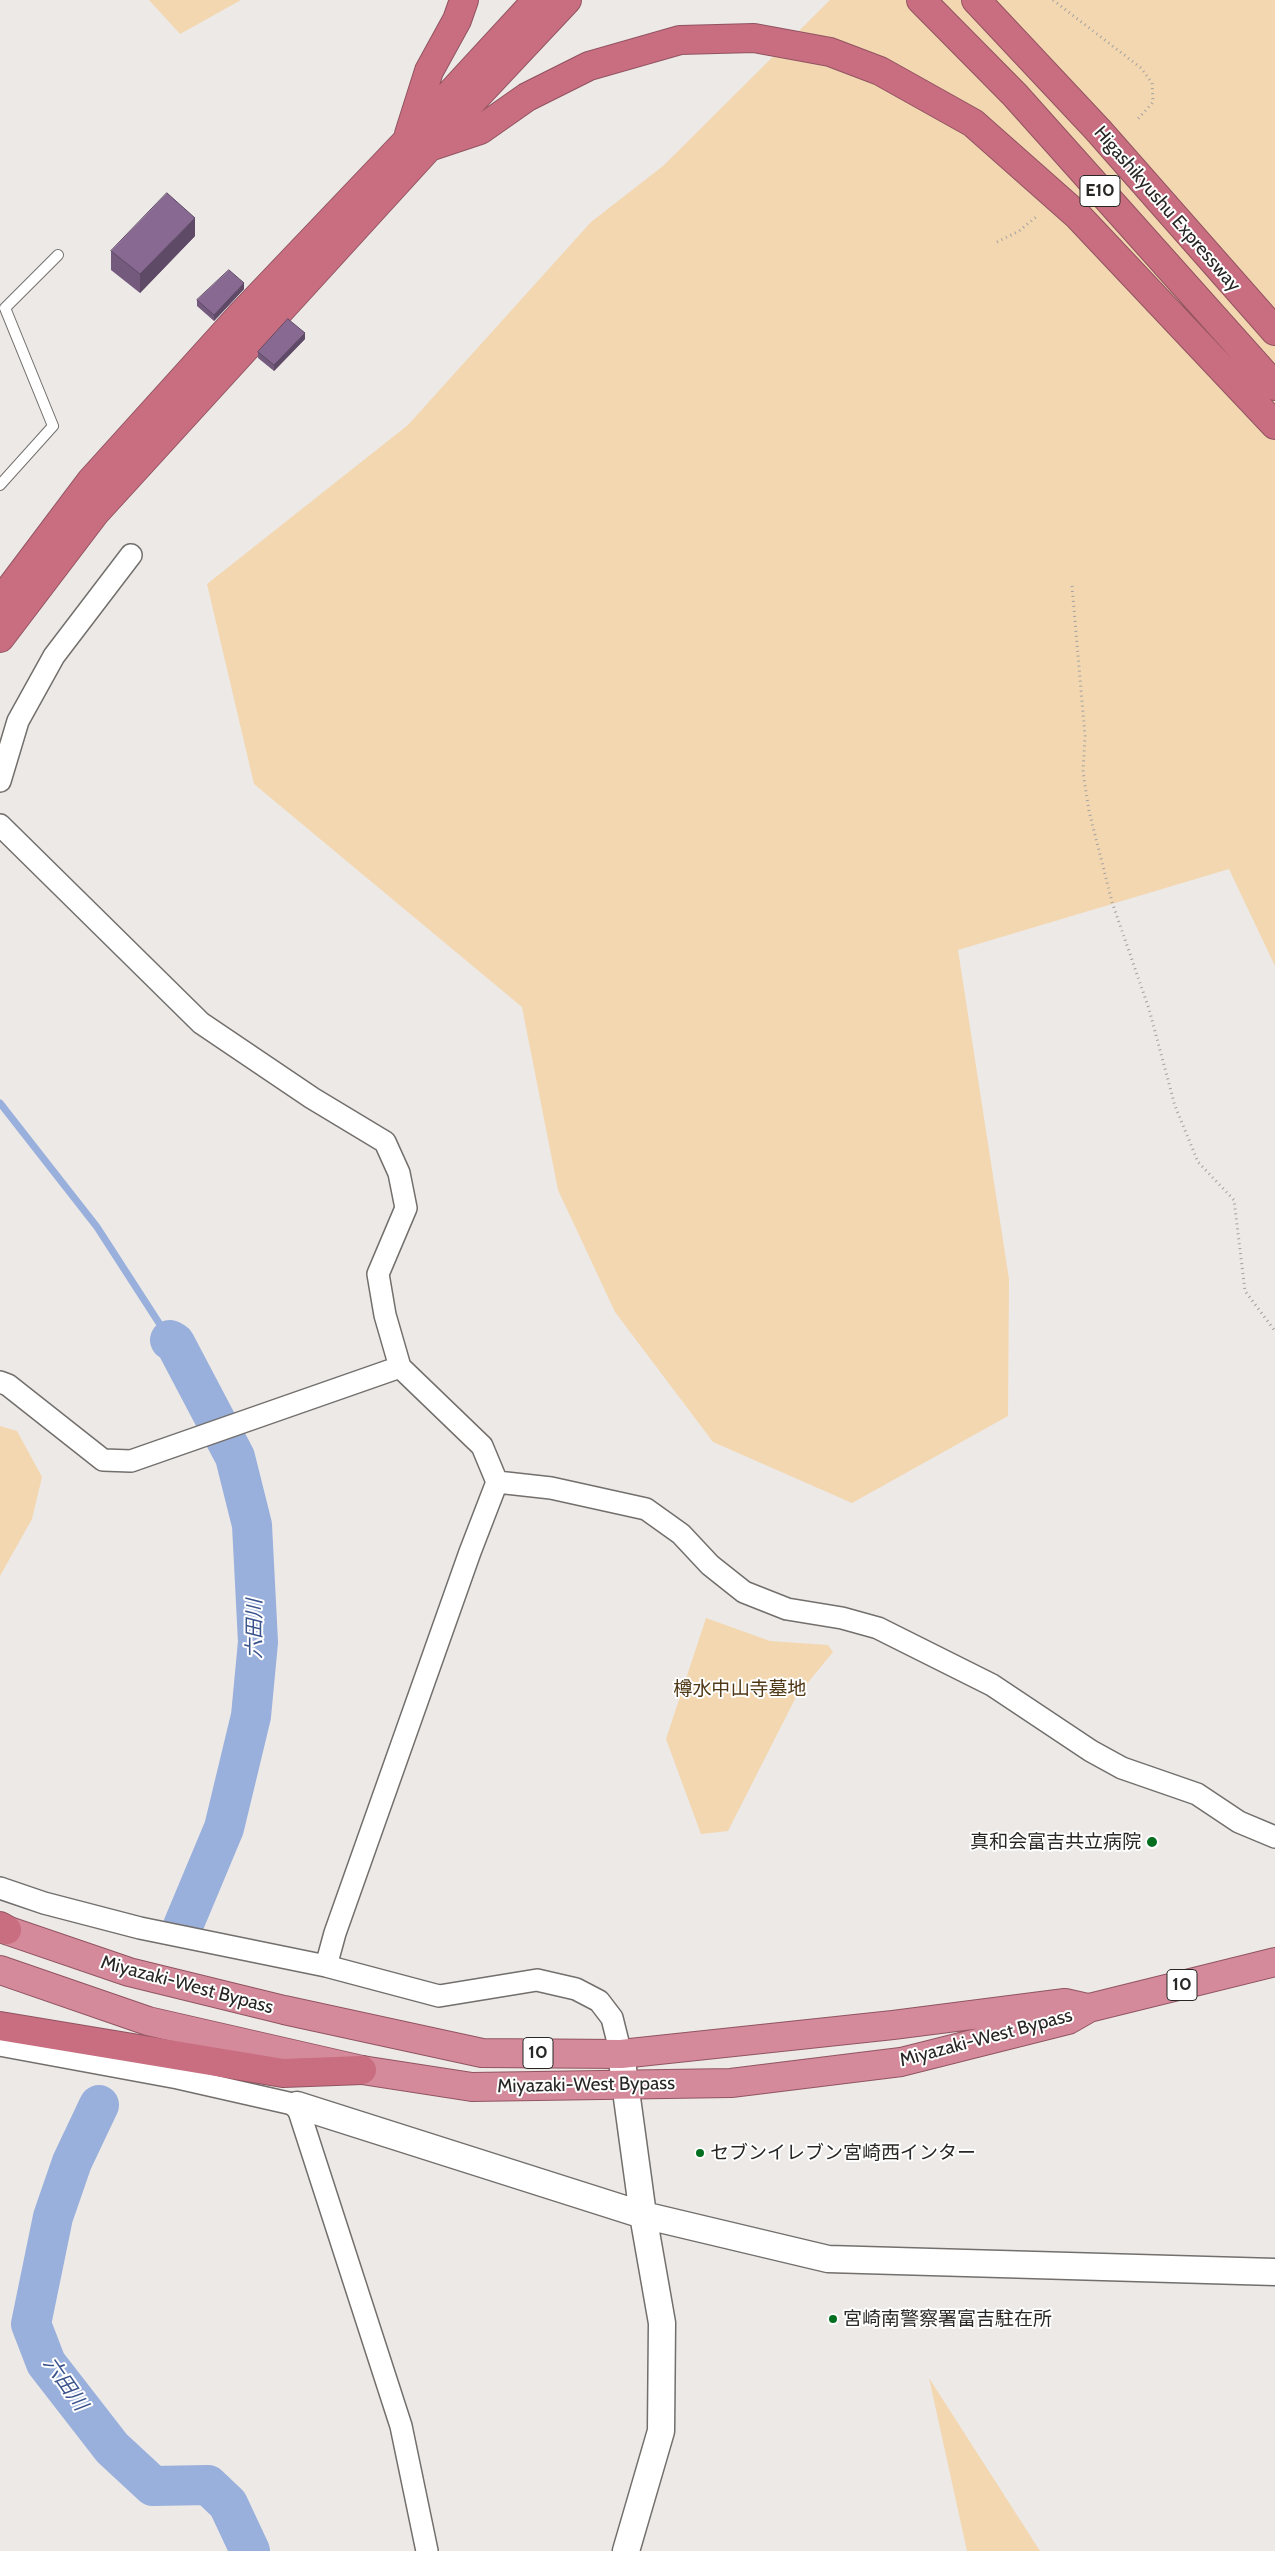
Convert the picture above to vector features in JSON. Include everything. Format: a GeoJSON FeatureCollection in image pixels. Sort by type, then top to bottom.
{"type":"FeatureCollection","features":[{"type":"Feature","properties":{"kind":"highway"},"geometry":{"type":"LineString","coordinates":[[418,145],[429,71],[457,20],[464,0]]}},
{"type":"Feature","properties":{"kind":"highway"},"geometry":{"type":"LineString","coordinates":[[0,638],[95,513],[418,145],[537,0]]}},
{"type":"Feature","properties":{"kind":"highway"},"geometry":{"type":"LineString","coordinates":[[0,602],[91,482],[242,314],[567,0]]}},
{"type":"Feature","properties":{"kind":"highway","name":"Higashikyushu Expressway"},"geometry":{"type":"LineString","coordinates":[[921,0],[1015,95],[1275,386]]}},
{"type":"Feature","properties":{"kind":"highway","name":"Higashikyushu Expressway"},"geometry":{"type":"LineString","coordinates":[[976,0],[1098,130],[1275,331]]}},
{"type":"Feature","properties":{"kind":"highway"},"geometry":{"type":"LineString","coordinates":[[418,145],[480,130],[527,98],[589,66],[680,40],[754,38],[830,52],[880,71],[973,123],[1076,215],[1275,425]]}},
{"type":"Feature","properties":{"kind":"highway","name":"Miyazaki-West Bypass"},"geometry":{"type":"LineString","coordinates":[[2,1928],[129,1972],[284,2010],[482,2053],[621,2054],[893,2025],[1065,2003],[1088,2008]]}},
{"type":"Feature","properties":{"kind":"highway","name":"10"},"geometry":{"type":"LineString","coordinates":[[1088,2008],[1275,1962]]}},
{"type":"Feature","properties":{"kind":"highway","name":"Miyazaki-West Bypass"},"geometry":{"type":"LineString","coordinates":[[0,1970],[148,2021],[362,2070],[472,2086],[626,2086],[732,2083],[901,2062],[1068,2020],[1088,2008]]}},
{"type":"Feature","properties":{"kind":"highway"},"geometry":{"type":"LineString","coordinates":[[0,2026],[283,2073],[362,2070]]}},
{"type":"Feature","properties":{"kind":"street"},"geometry":{"type":"LineString","coordinates":[[0,781],[18,721],[54,656],[131,554]]}},
{"type":"Feature","properties":{"kind":"street"},"geometry":{"type":"LineString","coordinates":[[0,825],[201,1023],[312,1098],[386,1142],[398,1173],[406,1208],[378,1274],[384,1315],[400,1367],[482,1446],[497,1482],[364,1850],[326,1966]]}},
{"type":"Feature","properties":{"kind":"street"},"geometry":{"type":"LineString","coordinates":[[0,1382],[8,1385],[103,1460],[130,1462],[400,1367]]}},
{"type":"Feature","properties":{"kind":"street"},"geometry":{"type":"LineString","coordinates":[[497,1482],[552,1488],[646,1509],[681,1534],[710,1565],[744,1592],[787,1609],[842,1618],[878,1628],[992,1685],[1091,1751],[1122,1768],[1197,1794],[1240,1822],[1275,1837]]}},
{"type":"Feature","properties":{"kind":"street"},"geometry":{"type":"LineString","coordinates":[[0,1888],[44,1903],[140,1928],[326,1966],[439,1996],[537,1980],[576,1989],[599,2001],[612,2018],[621,2054],[643,2216],[662,2322],[661,2431],[626,2551]]}},
{"type":"Feature","properties":{"kind":"street"},"geometry":{"type":"LineString","coordinates":[[0,2045],[178,2078],[297,2105],[643,2216],[828,2260],[1275,2272]]}},
{"type":"Feature","properties":{"kind":"street"},"geometry":{"type":"LineString","coordinates":[[297,2105],[401,2426],[427,2551]]}},
{"type":"Feature","properties":{"kind":"lane"},"geometry":{"type":"LineString","coordinates":[[0,486],[53,426],[4,308],[58,255]]}},
{"type":"Feature","properties":{"kind":"path"},"geometry":{"type":"LineString","coordinates":[[1053,0],[1141,68],[1152,83],[1153,102],[1138,119]]}},
{"type":"Feature","properties":{"kind":"path"},"geometry":{"type":"LineString","coordinates":[[997,242],[1019,231],[1036,217]]}},
{"type":"Feature","properties":{"kind":"path"},"geometry":{"type":"LineString","coordinates":[[1072,586],[1085,736],[1083,772],[1089,811],[1112,902],[1149,1009],[1175,1106],[1198,1162],[1234,1200],[1245,1291],[1275,1331]]}},
{"type":"Feature","properties":{"kind":"green space"},"geometry":{"type":"Polygon","coordinates":[[[149,0],[241,0],[180,34],[149,0]]]}},
{"type":"Feature","properties":{"kind":"green space"},"geometry":{"type":"Polygon","coordinates":[[[830,0],[1275,0],[1275,966],[1229,869],[958,950],[1009,1279],[1008,1416],[852,1503],[713,1442],[615,1312],[558,1190],[522,1007],[254,784],[207,584],[408,425],[591,222],[663,166],[830,0]]]}},
{"type":"Feature","properties":{"kind":"green space"},"geometry":{"type":"Polygon","coordinates":[[[0,1426],[17,1431],[42,1477],[32,1519],[0,1576],[0,1426]]]}},
{"type":"Feature","properties":{"kind":"green space","name":"樽水中山寺墓地"},"geometry":{"type":"Polygon","coordinates":[[[706,1618],[770,1641],[828,1645],[833,1652],[796,1697],[728,1831],[701,1834],[666,1739],[706,1618]]]}},
{"type":"Feature","properties":{"kind":"green space"},"geometry":{"type":"Polygon","coordinates":[[[929,2378],[1040,2551],[967,2551],[929,2378]]]}},
{"type":"Feature","properties":{"kind":"building"},"geometry":{"type":"Polygon","coordinates":[[[167,193],[195,218],[140,274],[111,251],[167,193]]]}},
{"type":"Feature","properties":{"kind":"building"},"geometry":{"type":"Polygon","coordinates":[[[229,270],[244,283],[214,315],[197,300],[229,270]]]}},
{"type":"Feature","properties":{"kind":"building"},"geometry":{"type":"Polygon","coordinates":[[[288,319],[305,333],[274,365],[258,352],[288,319]]]}},
{"type":"Feature","properties":{"kind":"waterway"},"geometry":{"type":"LineString","coordinates":[[0,1103],[97,1227],[170,1340]]}},
{"type":"Feature","properties":{"kind":"waterway","name":"六田川"},"geometry":{"type":"LineString","coordinates":[[170,1340],[175,1343],[235,1457],[252,1525],[258,1642],[251,1716],[224,1828],[183,1926]]}},
{"type":"Feature","properties":{"kind":"waterway","name":"六田川"},"geometry":{"type":"LineString","coordinates":[[99,2105],[72,2162],[53,2217],[31,2324],[46,2363],[112,2448],[153,2486],[208,2485],[228,2504],[250,2551]]}},
{"type":"Feature","properties":{"kind":"place","name":"真和会富吉共立病院"},"geometry":{"type":"Point","coordinates":[1152,1842]}},
{"type":"Feature","properties":{"kind":"place","name":"セブンイレブン宮崎西インター"},"geometry":{"type":"Point","coordinates":[700,2153]}},
{"type":"Feature","properties":{"kind":"place","name":"宮崎南警察署富吉駐在所"},"geometry":{"type":"Point","coordinates":[833,2319]}}]}
